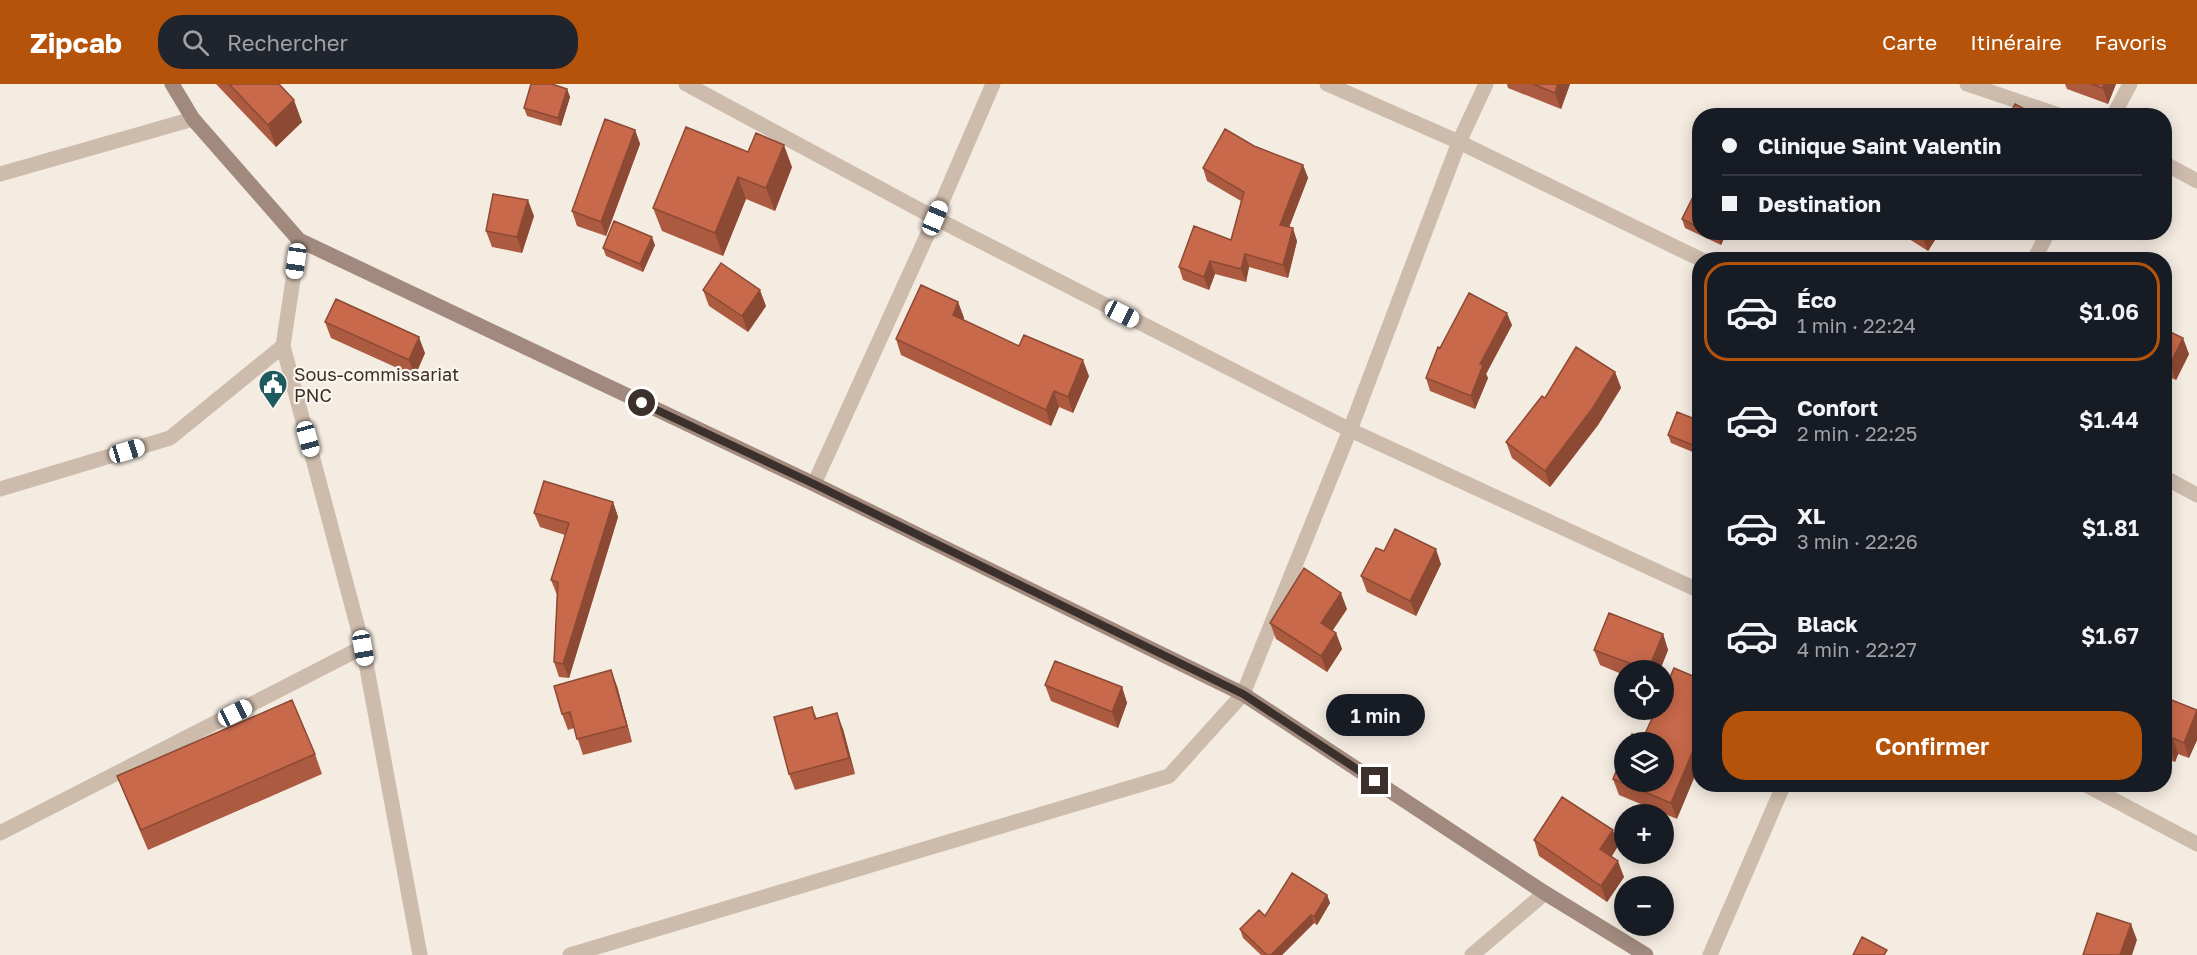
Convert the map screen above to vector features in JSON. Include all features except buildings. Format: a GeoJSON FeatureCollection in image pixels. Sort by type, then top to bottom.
{"type":"FeatureCollection","features":[{"type":"Feature","properties":{"kind":"street"},"geometry":{"type":"LineString","coordinates":[[172,84],[193,119],[298,240],[814,484],[1243,694],[1545,893],[1646,955]]}},
{"type":"Feature","properties":{"kind":"street"},"geometry":{"type":"LineString","coordinates":[[686,84],[935,218],[1350,430],[1692,587]]}},
{"type":"Feature","properties":{"kind":"street"},"geometry":{"type":"LineString","coordinates":[[814,484],[993,84]]}},
{"type":"Feature","properties":{"kind":"street"},"geometry":{"type":"LineString","coordinates":[[1327,84],[1459,142],[1692,255]]}},
{"type":"Feature","properties":{"kind":"street"},"geometry":{"type":"LineString","coordinates":[[570,955],[1169,776],[1243,694],[1350,430],[1459,142],[1486,84]]}},
{"type":"Feature","properties":{"kind":"street"},"geometry":{"type":"LineString","coordinates":[[1967,84],[2038,108]]}},
{"type":"Feature","properties":{"kind":"street"},"geometry":{"type":"LineString","coordinates":[[2117,108],[2130,84]]}},
{"type":"Feature","properties":{"kind":"street"},"geometry":{"type":"LineString","coordinates":[[0,174],[193,119]]}},
{"type":"Feature","properties":{"kind":"street"},"geometry":{"type":"LineString","coordinates":[[2172,167],[2197,181]]}},
{"type":"Feature","properties":{"kind":"street"},"geometry":{"type":"LineString","coordinates":[[298,240],[283,346],[363,648],[420,955]]}},
{"type":"Feature","properties":{"kind":"street"},"geometry":{"type":"LineString","coordinates":[[0,489],[170,438],[283,346]]}},
{"type":"Feature","properties":{"kind":"street"},"geometry":{"type":"LineString","coordinates":[[2172,481],[2197,495]]}},
{"type":"Feature","properties":{"kind":"street"},"geometry":{"type":"LineString","coordinates":[[0,833],[363,648]]}},
{"type":"Feature","properties":{"kind":"street"},"geometry":{"type":"LineString","coordinates":[[1710,955],[1781,792]]}},
{"type":"Feature","properties":{"kind":"street"},"geometry":{"type":"LineString","coordinates":[[2099,792],[2197,844]]}},
{"type":"Feature","properties":{"kind":"street"},"geometry":{"type":"LineString","coordinates":[[1472,955],[1545,893]]}},
{"type":"Feature","properties":{"kind":"place","name":"Sous-commissariat PNC"},"geometry":{"type":"Point","coordinates":[273,410]}},
{"type":"Feature","properties":{"kind":"route"},"geometry":{"type":"LineString","coordinates":[[642,403],[814,484],[1243,694],[1375,781]]}}]}
